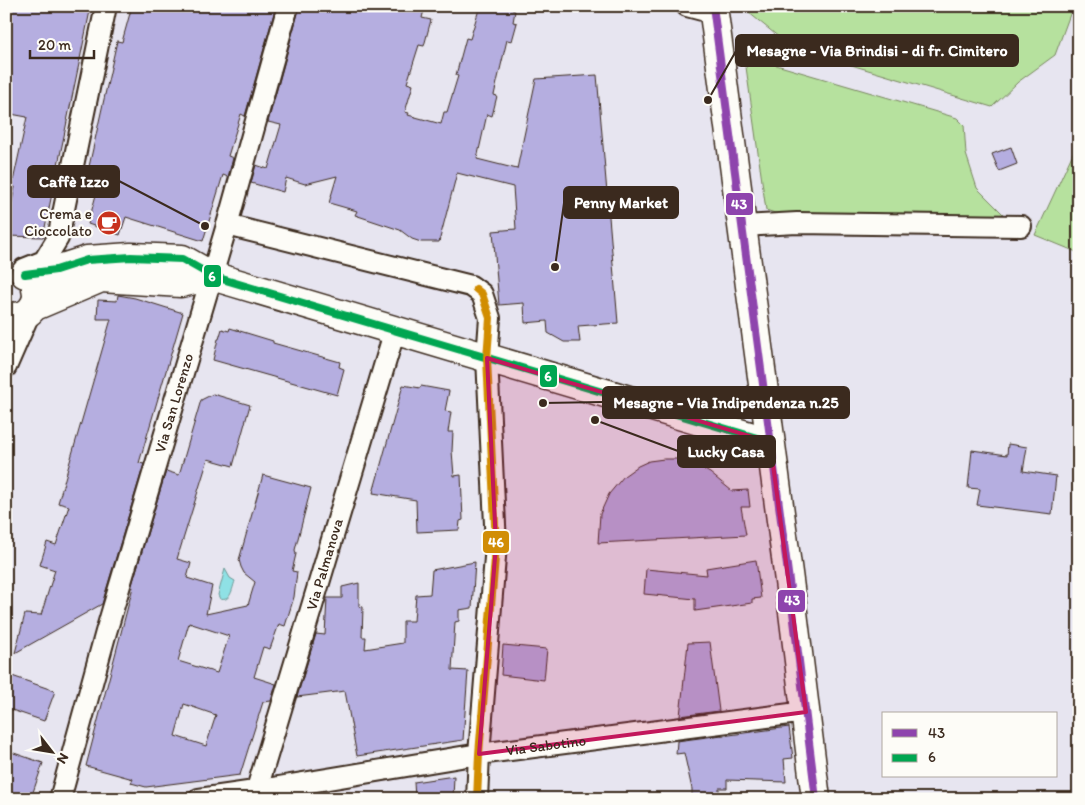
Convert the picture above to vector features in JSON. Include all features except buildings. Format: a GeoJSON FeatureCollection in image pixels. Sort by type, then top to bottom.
{"type":"FeatureCollection","features":[{"type":"Feature","properties":{"kind":"main road"},"geometry":{"type":"LineString","coordinates":[[713,10],[816,799]]}},
{"type":"Feature","properties":{"kind":"main road"},"geometry":{"type":"LineString","coordinates":[[13,273],[56,270],[87,260],[131,258],[182,259],[212,276],[770,442]]}},
{"type":"Feature","properties":{"kind":"main road"},"geometry":{"type":"LineString","coordinates":[[13,273],[31,278],[35,284],[37,299],[24,311]]}},
{"type":"Feature","properties":{"kind":"main road"},"geometry":{"type":"LineString","coordinates":[[24,311],[101,278],[181,283],[212,276]]}},
{"type":"Feature","properties":{"kind":"street"},"geometry":{"type":"LineString","coordinates":[[13,273],[44,261],[58,238],[106,6]]}},
{"type":"Feature","properties":{"kind":"street","name":"Via San Lorenzo"},"geometry":{"type":"LineString","coordinates":[[60,799],[106,632],[227,225],[288,6]]}},
{"type":"Feature","properties":{"kind":"street"},"geometry":{"type":"LineString","coordinates":[[688,6],[713,10]]}},
{"type":"Feature","properties":{"kind":"street"},"geometry":{"type":"LineString","coordinates":[[742,226],[797,223],[1021,226]]}},
{"type":"Feature","properties":{"kind":"street"},"geometry":{"type":"LineString","coordinates":[[227,225],[471,286],[482,294],[490,318],[487,358],[496,545],[477,799]]}},
{"type":"Feature","properties":{"kind":"street"},"geometry":{"type":"LineString","coordinates":[[6,367],[24,311]]}},
{"type":"Feature","properties":{"kind":"street","name":"Via Palmanova"},"geometry":{"type":"LineString","coordinates":[[255,795],[395,330]]}},
{"type":"Feature","properties":{"kind":"street","name":"Via Sabotino"},"geometry":{"type":"LineString","coordinates":[[199,799],[255,795],[479,754],[806,712]]}},
{"type":"Feature","properties":{"kind":"highlighted area"},"geometry":{"type":"Polygon","coordinates":[[[487,358],[770,442],[806,712],[479,754],[496,545],[487,358]]]}},
{"type":"Feature","properties":{"kind":"green space"},"geometry":{"type":"Polygon","coordinates":[[[748,6],[1073,6],[1055,55],[1018,82],[992,107],[791,47],[748,12],[748,6]]]}},
{"type":"Feature","properties":{"kind":"green space"},"geometry":{"type":"Polygon","coordinates":[[[749,57],[957,118],[964,125],[966,154],[977,188],[1003,214],[1000,217],[781,215],[766,210],[746,67],[749,57]]]}},
{"type":"Feature","properties":{"kind":"green space"},"geometry":{"type":"Polygon","coordinates":[[[1079,140],[1079,253],[1035,235],[1079,140]]]}},
{"type":"Feature","properties":{"kind":"water"},"geometry":{"type":"Polygon","coordinates":[[[225,569],[230,578],[235,581],[229,597],[227,599],[220,599],[218,595],[225,569]]]}},
{"type":"Feature","properties":{"kind":"transit line","name":"43"},"geometry":{"type":"LineString","coordinates":[[713,6],[816,799]]}},
{"type":"Feature","properties":{"kind":"transit line","name":"6"},"geometry":{"type":"LineString","coordinates":[[25,274],[56,270],[87,260],[131,257],[182,259],[212,276],[770,442]]}},
{"type":"Feature","properties":{"kind":"transit line","name":"46"},"geometry":{"type":"LineString","coordinates":[[476,289],[482,294],[490,318],[487,358],[496,545],[477,799]]}},
{"type":"Feature","properties":{"kind":"place","name":"Mesagne - Via Brindisi - di fr. Cimitero"},"geometry":{"type":"Point","coordinates":[708,100]}},
{"type":"Feature","properties":{"kind":"place","name":"Crema e Cioccolato"},"geometry":{"type":"Point","coordinates":[109,223]}},
{"type":"Feature","properties":{"kind":"place","name":"Caffè Izzo"},"geometry":{"type":"Point","coordinates":[205,226]}},
{"type":"Feature","properties":{"kind":"place","name":"Penny Market"},"geometry":{"type":"Point","coordinates":[555,267]}},
{"type":"Feature","properties":{"kind":"place","name":"Mesagne - Via Indipendenza n.25"},"geometry":{"type":"Point","coordinates":[543,403]}},
{"type":"Feature","properties":{"kind":"place","name":"Lucky Casa"},"geometry":{"type":"Point","coordinates":[595,420]}}]}
